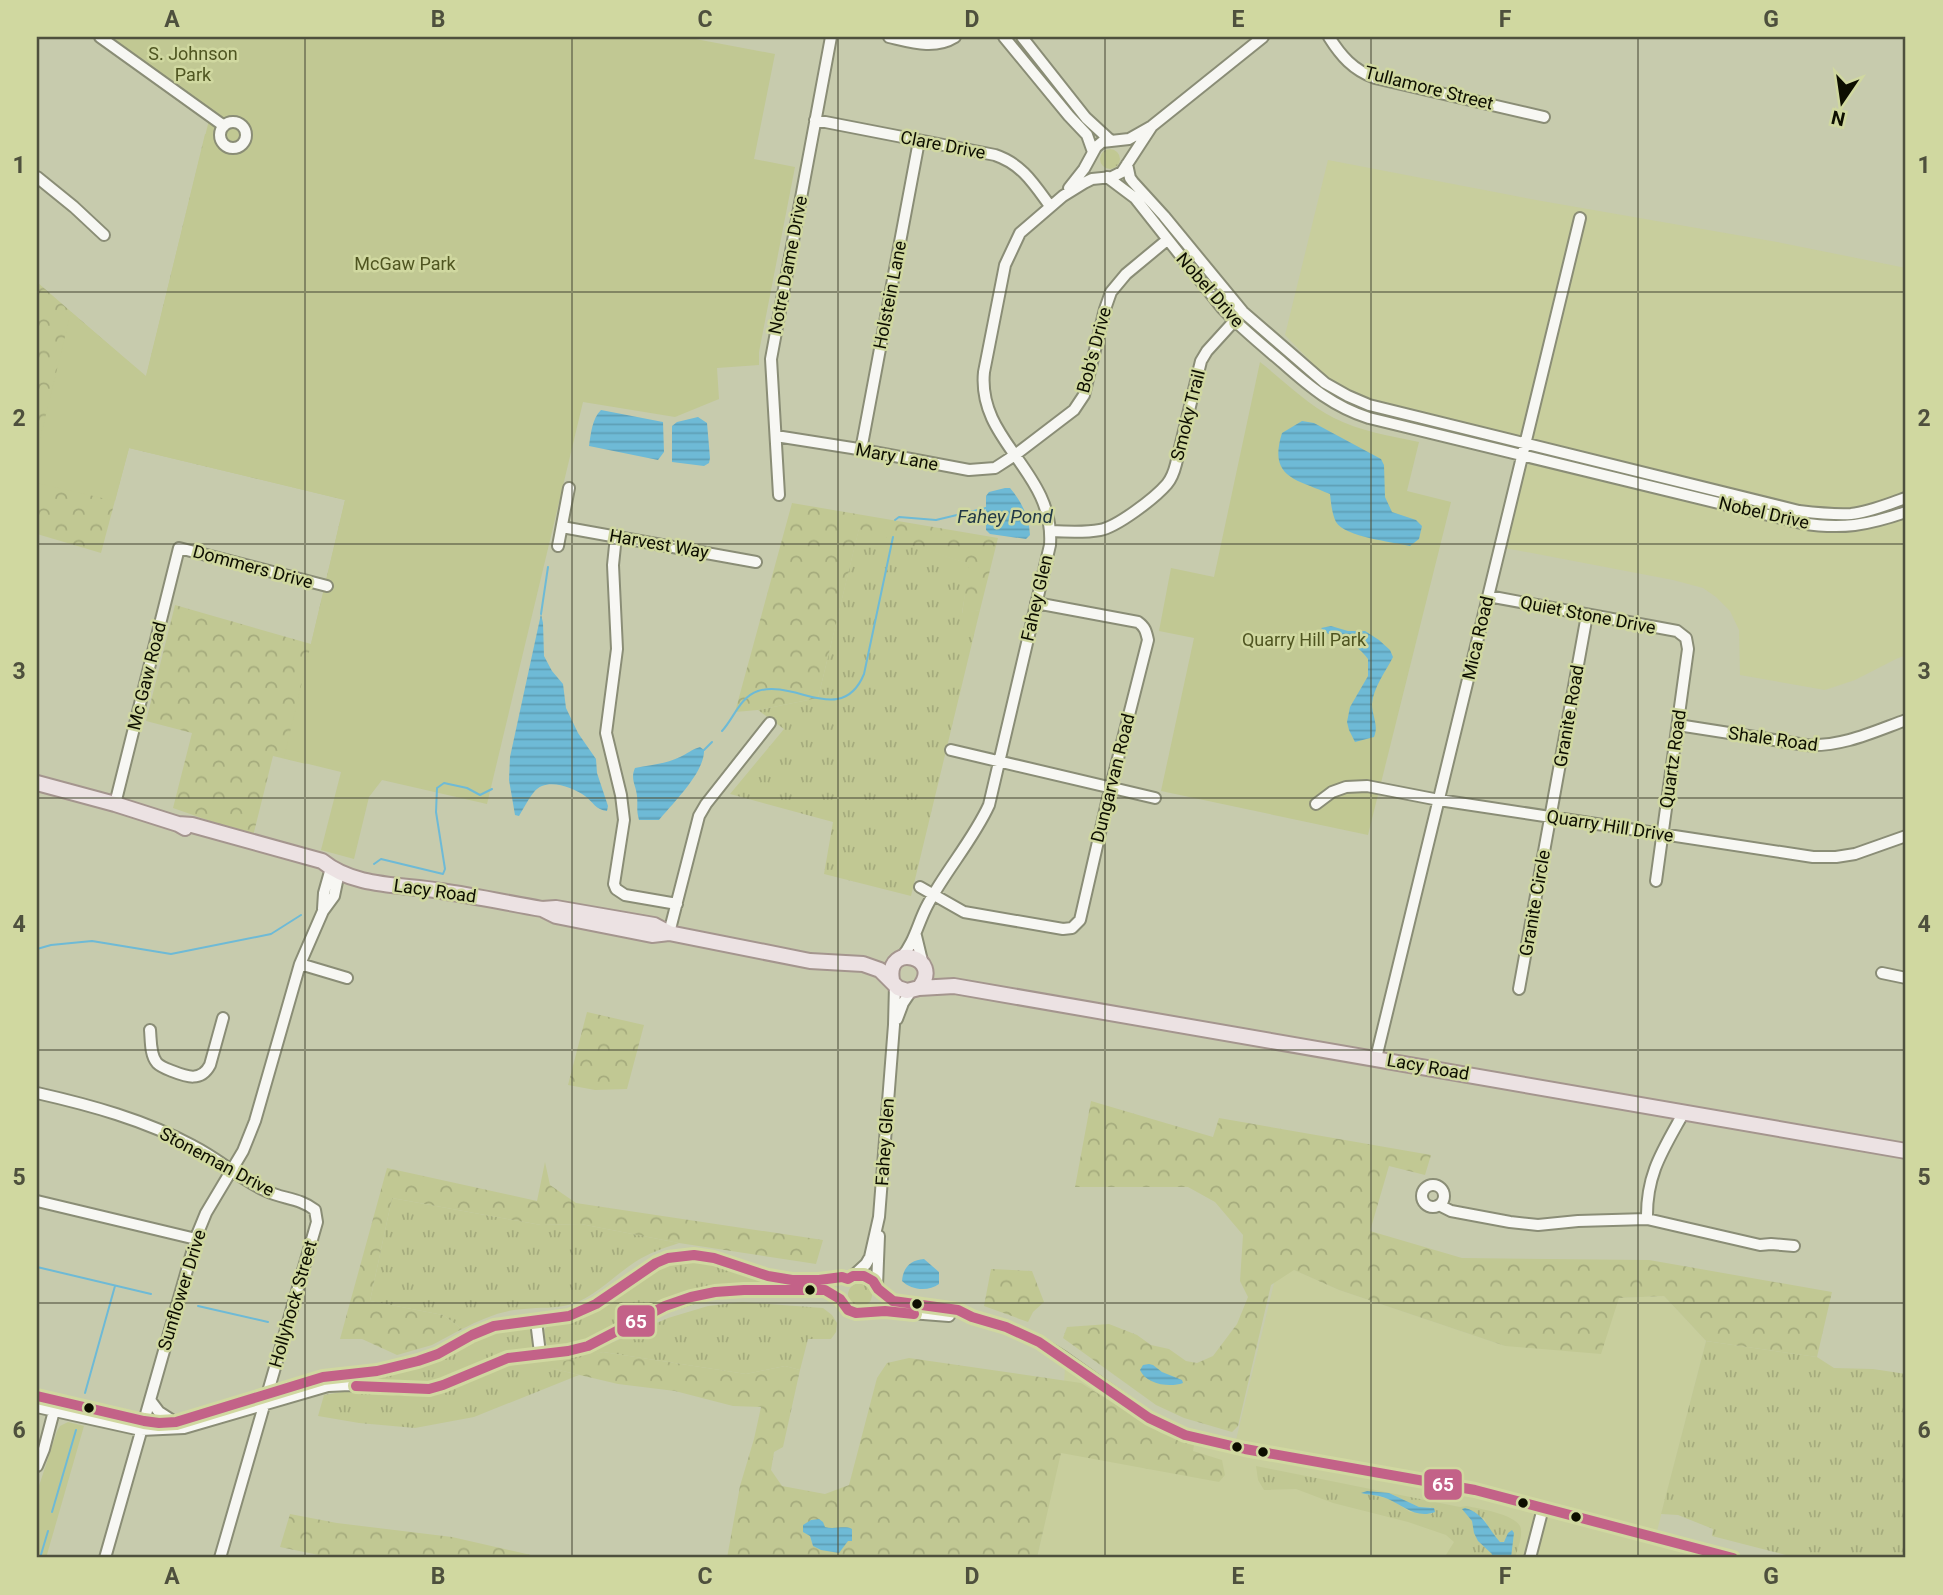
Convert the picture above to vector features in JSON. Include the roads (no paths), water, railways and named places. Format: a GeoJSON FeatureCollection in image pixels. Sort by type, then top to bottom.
{"type":"FeatureCollection","features":[{"type":"Feature","properties":{"kind":"main road","name":"Lacy Road"},"geometry":{"type":"LineString","coordinates":[[37,783],[178,824],[192,825],[322,861],[349,877],[654,925],[669,933],[810,961],[863,964],[880,970],[893,983]]}},
{"type":"Feature","properties":{"kind":"main road"},"geometry":{"type":"LineString","coordinates":[[911,957],[924,968],[924,980],[915,989],[902,990],[893,983],[891,970],[898,960],[911,957]]}},
{"type":"Feature","properties":{"kind":"main road","name":"Lacy Road"},"geometry":{"type":"LineString","coordinates":[[863,964],[898,960]]}},
{"type":"Feature","properties":{"kind":"main road","name":"Lacy Road"},"geometry":{"type":"LineString","coordinates":[[924,968],[950,986]]}},
{"type":"Feature","properties":{"kind":"main road","name":"Lacy Road"},"geometry":{"type":"LineString","coordinates":[[915,989],[950,986],[1906,1151]]}},
{"type":"Feature","properties":{"kind":"street"},"geometry":{"type":"LineString","coordinates":[[100,37],[224,125]]}},
{"type":"Feature","properties":{"kind":"street","name":"Notre Dame Drive"},"geometry":{"type":"LineString","coordinates":[[779,495],[771,359],[831,37]]}},
{"type":"Feature","properties":{"kind":"street"},"geometry":{"type":"LineString","coordinates":[[889,37],[929,45],[955,37]]}},
{"type":"Feature","properties":{"kind":"street","name":"Nobel Drive"},"geometry":{"type":"LineString","coordinates":[[1004,37],[1087,135],[1096,170],[1135,198],[1234,321],[1311,388],[1334,404],[1359,415],[1522,455],[1624,473],[1799,511],[1859,513],[1906,498]]}},
{"type":"Feature","properties":{"kind":"street","name":"Nobel Drive"},"geometry":{"type":"LineString","coordinates":[[1022,37],[1086,118],[1126,150],[1130,178],[1243,312],[1325,383],[1363,403],[1524,443],[1823,527],[1863,525],[1906,512]]}},
{"type":"Feature","properties":{"kind":"street"},"geometry":{"type":"LineString","coordinates":[[1152,126],[1263,37]]}},
{"type":"Feature","properties":{"kind":"street","name":"Tullamore Street"},"geometry":{"type":"LineString","coordinates":[[1329,37],[1348,63],[1368,76],[1544,117]]}},
{"type":"Feature","properties":{"kind":"street"},"geometry":{"type":"LineString","coordinates":[[1028,67],[1039,59]]}},
{"type":"Feature","properties":{"kind":"street","name":"Clare Drive"},"geometry":{"type":"LineString","coordinates":[[815,120],[995,155],[1011,161],[1050,206]]}},
{"type":"Feature","properties":{"kind":"street","name":"Fahey Glen"},"geometry":{"type":"LineString","coordinates":[[1063,196],[1102,142],[1129,139],[1152,126]]}},
{"type":"Feature","properties":{"kind":"street","name":"Fahey Glen"},"geometry":{"type":"LineString","coordinates":[[898,960],[916,936],[933,894],[981,822],[989,805],[1050,545],[1051,531],[1037,488],[989,414],[983,386],[1005,265],[1020,233],[1063,196],[1091,179],[1122,172],[1152,126]]}},
{"type":"Feature","properties":{"kind":"street","name":"Holstein Lane"},"geometry":{"type":"LineString","coordinates":[[861,450],[919,141]]}},
{"type":"Feature","properties":{"kind":"street"},"geometry":{"type":"LineString","coordinates":[[37,177],[104,235]]}},
{"type":"Feature","properties":{"kind":"street","name":"Mica Road"},"geometry":{"type":"LineString","coordinates":[[1376,1058],[1580,218]]}},
{"type":"Feature","properties":{"kind":"street","name":"Bob's Drive"},"geometry":{"type":"LineString","coordinates":[[1016,455],[1069,416],[1080,403],[1111,292],[1126,274],[1167,240]]}},
{"type":"Feature","properties":{"kind":"street","name":"Smoky Trail"},"geometry":{"type":"LineString","coordinates":[[1051,531],[1085,531],[1115,524],[1168,484],[1176,464],[1201,361],[1243,312]]}},
{"type":"Feature","properties":{"kind":"street"},"geometry":{"type":"LineString","coordinates":[[1359,415],[1363,403]]}},
{"type":"Feature","properties":{"kind":"street","name":"Mary Lane"},"geometry":{"type":"LineString","coordinates":[[776,436],[969,470],[995,468],[1016,455]]}},
{"type":"Feature","properties":{"kind":"street"},"geometry":{"type":"LineString","coordinates":[[558,546],[569,488]]}},
{"type":"Feature","properties":{"kind":"street","name":"Harvest Way"},"geometry":{"type":"LineString","coordinates":[[562,527],[756,562]]}},
{"type":"Feature","properties":{"kind":"street"},"geometry":{"type":"LineString","coordinates":[[616,536],[613,565],[617,649],[606,733],[621,795],[624,820],[614,884],[616,889],[625,895],[677,904]]}},
{"type":"Feature","properties":{"kind":"street","name":"Dommers Drive"},"geometry":{"type":"LineString","coordinates":[[179,548],[327,586]]}},
{"type":"Feature","properties":{"kind":"street","name":"Mc Gaw Road"},"geometry":{"type":"LineString","coordinates":[[115,804],[179,548]]}},
{"type":"Feature","properties":{"kind":"street","name":"Quiet Stone Drive"},"geometry":{"type":"LineString","coordinates":[[1488,596],[1677,631],[1686,638]]}},
{"type":"Feature","properties":{"kind":"street","name":"Dungarvan Road"},"geometry":{"type":"LineString","coordinates":[[933,894],[964,912],[1063,929],[1072,928],[1080,920],[1147,640],[1144,627],[1139,622],[1036,603]]}},
{"type":"Feature","properties":{"kind":"street","name":"Granite Road"},"geometry":{"type":"LineString","coordinates":[[1551,817],[1587,615]]}},
{"type":"Feature","properties":{"kind":"street","name":"Quartz Road"},"geometry":{"type":"LineString","coordinates":[[1656,881],[1688,649],[1686,638]]}},
{"type":"Feature","properties":{"kind":"street","name":"Shale Road"},"geometry":{"type":"LineString","coordinates":[[1678,725],[1825,746],[1844,743],[1906,720]]}},
{"type":"Feature","properties":{"kind":"street"},"geometry":{"type":"LineString","coordinates":[[669,933],[699,817],[706,804],[770,723]]}},
{"type":"Feature","properties":{"kind":"street"},"geometry":{"type":"LineString","coordinates":[[951,750],[1155,798]]}},
{"type":"Feature","properties":{"kind":"street","name":"Quarry Hill Drive"},"geometry":{"type":"LineString","coordinates":[[1316,804],[1332,792],[1367,786],[1438,800],[1813,857],[1855,854],[1905,837]]}},
{"type":"Feature","properties":{"kind":"street","name":"Granite Circle"},"geometry":{"type":"LineString","coordinates":[[1519,989],[1551,817]]}},
{"type":"Feature","properties":{"kind":"street"},"geometry":{"type":"LineString","coordinates":[[1905,837],[1906,849]]}},
{"type":"Feature","properties":{"kind":"street","name":"Sunflower Drive"},"geometry":{"type":"LineString","coordinates":[[105,1558],[196,1239],[206,1213],[243,1151],[255,1121],[300,964],[323,911],[324,893],[335,870]]}},
{"type":"Feature","properties":{"kind":"street"},"geometry":{"type":"LineString","coordinates":[[920,887],[933,894]]}},
{"type":"Feature","properties":{"kind":"street"},"geometry":{"type":"LineString","coordinates":[[916,936],[924,968]]}},
{"type":"Feature","properties":{"kind":"street"},"geometry":{"type":"LineString","coordinates":[[300,964],[347,978]]}},
{"type":"Feature","properties":{"kind":"street"},"geometry":{"type":"LineString","coordinates":[[1882,973],[1906,978]]}},
{"type":"Feature","properties":{"kind":"street","name":"Fahey Glen"},"geometry":{"type":"LineString","coordinates":[[878,1287],[879,1217],[894,1025],[893,983]]}},
{"type":"Feature","properties":{"kind":"street","name":"Fahey Glen"},"geometry":{"type":"LineString","coordinates":[[894,1025],[903,1003],[915,989]]}},
{"type":"Feature","properties":{"kind":"street"},"geometry":{"type":"LineString","coordinates":[[150,1030],[153,1055],[160,1066],[188,1077],[196,1077],[207,1071],[211,1065],[223,1018]]}},
{"type":"Feature","properties":{"kind":"street","name":"Stoneman Drive"},"geometry":{"type":"LineString","coordinates":[[37,1093],[100,1109],[158,1129],[196,1147],[267,1191],[306,1202],[315,1210]]}},
{"type":"Feature","properties":{"kind":"street"},"geometry":{"type":"LineString","coordinates":[[1647,1219],[1650,1179],[1684,1112]]}},
{"type":"Feature","properties":{"kind":"street"},"geometry":{"type":"LineString","coordinates":[[37,1201],[196,1239]]}},
{"type":"Feature","properties":{"kind":"street"},"geometry":{"type":"LineString","coordinates":[[1438,1206],[1451,1211],[1538,1225],[1647,1219],[1760,1245],[1794,1246]]}},
{"type":"Feature","properties":{"kind":"street","name":"Hollyhock Street"},"geometry":{"type":"LineString","coordinates":[[220,1558],[317,1222],[315,1210]]}},
{"type":"Feature","properties":{"kind":"street","name":"Fahey Glen"},"geometry":{"type":"LineString","coordinates":[[851,1278],[870,1257],[879,1217]]}},
{"type":"Feature","properties":{"kind":"street"},"geometry":{"type":"LineString","coordinates":[[37,1407],[55,1406],[143,1425],[184,1428],[323,1377],[398,1367],[438,1353],[494,1326],[569,1316],[589,1308],[646,1269],[668,1258],[705,1256],[768,1276],[792,1280],[869,1278],[893,1301],[958,1310],[1006,1327],[1039,1342],[1149,1418],[1185,1435],[1245,1449],[1458,1486],[1733,1558]]}},
{"type":"Feature","properties":{"kind":"street"},"geometry":{"type":"LineString","coordinates":[[845,1307],[841,1292],[851,1278]]}},
{"type":"Feature","properties":{"kind":"street"},"geometry":{"type":"LineString","coordinates":[[864,1314],[878,1302],[878,1287]]}},
{"type":"Feature","properties":{"kind":"street"},"geometry":{"type":"LineString","coordinates":[[143,1425],[176,1422],[328,1386],[429,1389],[508,1358],[588,1346],[665,1306],[715,1292],[825,1290],[840,1299],[852,1312],[864,1314],[885,1311],[972,1317]]}},
{"type":"Feature","properties":{"kind":"street"},"geometry":{"type":"LineString","coordinates":[[536,1321],[540,1353]]}},
{"type":"Feature","properties":{"kind":"street"},"geometry":{"type":"LineString","coordinates":[[37,1396],[55,1406]]}},
{"type":"Feature","properties":{"kind":"street"},"geometry":{"type":"LineString","coordinates":[[150,1400],[166,1418],[176,1422]]}},
{"type":"Feature","properties":{"kind":"street"},"geometry":{"type":"LineString","coordinates":[[37,1466],[55,1406]]}},
{"type":"Feature","properties":{"kind":"street"},"geometry":{"type":"LineString","coordinates":[[1530,1558],[1544,1508]]}},
{"type":"Feature","properties":{"kind":"water"},"geometry":{"type":"Polygon","coordinates":[[[601,410],[663,422],[664,452],[658,460],[589,446],[594,422],[601,410]]]}},
{"type":"Feature","properties":{"kind":"water"},"geometry":{"type":"Polygon","coordinates":[[[698,417],[707,423],[709,463],[704,466],[672,462],[672,426],[677,422],[698,417]]]}},
{"type":"Feature","properties":{"kind":"water"},"geometry":{"type":"Polygon","coordinates":[[[1302,421],[1314,423],[1381,459],[1384,465],[1385,497],[1392,512],[1416,520],[1422,526],[1419,539],[1410,546],[1349,532],[1336,522],[1330,494],[1288,475],[1279,459],[1282,433],[1302,421]]]}},
{"type":"Feature","properties":{"kind":"water","name":"Fahey Pond"},"geometry":{"type":"Polygon","coordinates":[[[1010,488],[1024,510],[1030,535],[1026,539],[990,534],[986,530],[986,496],[989,492],[1010,488]]]}},
{"type":"Feature","properties":{"kind":"water"},"geometry":{"type":"Polygon","coordinates":[[[541,614],[544,656],[563,684],[566,708],[578,733],[596,759],[607,811],[573,789],[552,784],[539,787],[519,816],[515,815],[509,780],[510,757],[541,614]]]}},
{"type":"Feature","properties":{"kind":"water"},"geometry":{"type":"Polygon","coordinates":[[[1331,626],[1348,631],[1365,631],[1390,650],[1393,657],[1373,698],[1376,728],[1374,737],[1355,742],[1347,722],[1350,707],[1368,676],[1368,659],[1356,647],[1321,628],[1331,626]]]}},
{"type":"Feature","properties":{"kind":"water"},"geometry":{"type":"Polygon","coordinates":[[[700,747],[704,750],[703,759],[680,796],[659,820],[639,820],[633,779],[635,768],[669,761],[700,747]]]}},
{"type":"Feature","properties":{"kind":"water"},"geometry":{"type":"Polygon","coordinates":[[[924,1259],[939,1272],[939,1284],[920,1289],[902,1281],[908,1265],[924,1259]]]}},
{"type":"Feature","properties":{"kind":"water"},"geometry":{"type":"Polygon","coordinates":[[[1149,1364],[1182,1380],[1183,1383],[1165,1385],[1147,1379],[1140,1370],[1143,1365],[1149,1364]]]}},
{"type":"Feature","properties":{"kind":"water"},"geometry":{"type":"Polygon","coordinates":[[[1361,1493],[1389,1493],[1419,1507],[1434,1508],[1435,1512],[1416,1513],[1385,1498],[1361,1493]]]}},
{"type":"Feature","properties":{"kind":"water"},"geometry":{"type":"Polygon","coordinates":[[[1462,1509],[1477,1514],[1500,1542],[1504,1542],[1512,1530],[1514,1533],[1511,1558],[1474,1558],[1480,1555],[1491,1557],[1492,1554],[1478,1541],[1472,1521],[1462,1509]]]}},
{"type":"Feature","properties":{"kind":"water"},"geometry":{"type":"Polygon","coordinates":[[[819,1519],[825,1527],[852,1529],[852,1541],[848,1541],[839,1553],[813,1546],[810,1536],[803,1532],[803,1525],[819,1519]]]}},
{"type":"Feature","properties":{"kind":"waterway"},"geometry":{"type":"LineString","coordinates":[[895,520],[899,517],[936,520],[986,508]]}},
{"type":"Feature","properties":{"kind":"waterway"},"geometry":{"type":"LineString","coordinates":[[722,731],[746,698],[758,691],[772,689],[831,700],[843,697],[855,689],[864,674],[893,537]]}},
{"type":"Feature","properties":{"kind":"waterway"},"geometry":{"type":"LineString","coordinates":[[541,614],[548,567]]}},
{"type":"Feature","properties":{"kind":"waterway"},"geometry":{"type":"LineString","coordinates":[[704,750],[712,742]]}},
{"type":"Feature","properties":{"kind":"waterway"},"geometry":{"type":"LineString","coordinates":[[374,864],[381,859],[443,874],[445,869],[436,812],[437,788],[444,783],[467,788],[480,795],[492,789]]}},
{"type":"Feature","properties":{"kind":"waterway"},"geometry":{"type":"LineString","coordinates":[[37,949],[92,941],[171,954],[271,934],[301,915]]}},
{"type":"Feature","properties":{"kind":"waterway"},"geometry":{"type":"LineString","coordinates":[[37,1267],[151,1294]]}},
{"type":"Feature","properties":{"kind":"waterway"},"geometry":{"type":"LineString","coordinates":[[85,1393],[115,1286]]}},
{"type":"Feature","properties":{"kind":"waterway"},"geometry":{"type":"LineString","coordinates":[[198,1306],[268,1322]]}},
{"type":"Feature","properties":{"kind":"waterway"},"geometry":{"type":"LineString","coordinates":[[52,1512],[76,1430]]}},
{"type":"Feature","properties":{"kind":"waterway"},"geometry":{"type":"LineString","coordinates":[[40,1558],[48,1531]]}},
{"type":"Feature","properties":{"kind":"park label","name":"S. Johnson Park"},"geometry":{"type":"Point","coordinates":[193,64]}},
{"type":"Feature","properties":{"kind":"park label","name":"McGaw Park"},"geometry":{"type":"Point","coordinates":[405,264]}},
{"type":"Feature","properties":{"kind":"park label","name":"Quarry Hill Park"},"geometry":{"type":"Point","coordinates":[1304,640]}}]}
